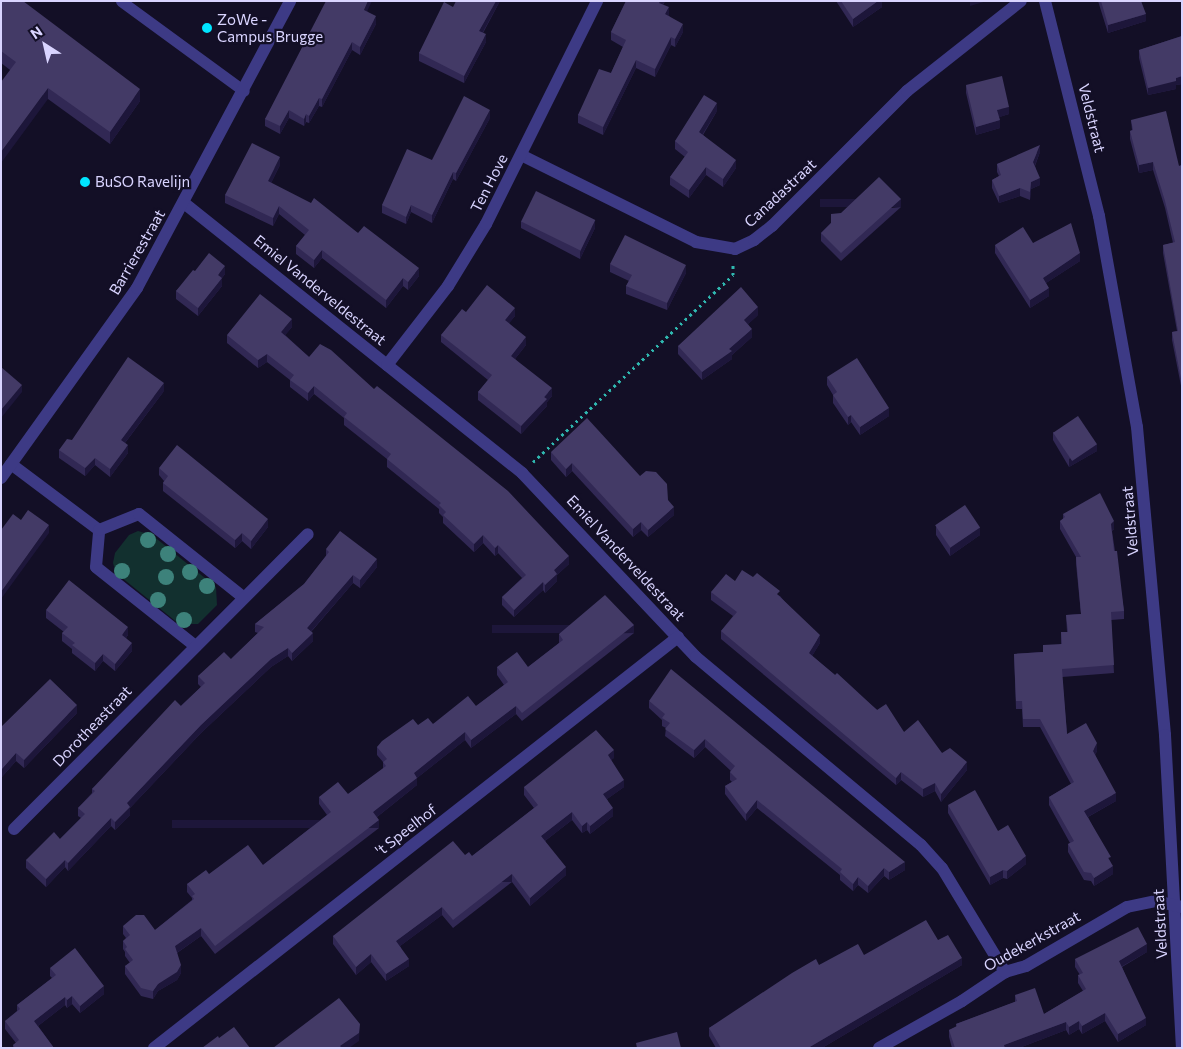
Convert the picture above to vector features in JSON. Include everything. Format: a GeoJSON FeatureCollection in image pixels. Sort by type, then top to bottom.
{"type":"FeatureCollection","features":[{"type":"Feature","properties":{"kind":"street","name":"Barrierestraat"},"geometry":{"type":"LineString","coordinates":[[1,478],[137,288],[244,91],[290,1]]}},
{"type":"Feature","properties":{"kind":"street","name":"Ten Hove"},"geometry":{"type":"LineString","coordinates":[[387,364],[448,286],[486,224],[597,1]]}},
{"type":"Feature","properties":{"kind":"street","name":"Canadastraat"},"geometry":{"type":"LineString","coordinates":[[734,249],[754,240],[772,226],[907,91],[1021,1]]}},
{"type":"Feature","properties":{"kind":"street","name":"Veldstraat"},"geometry":{"type":"LineString","coordinates":[[1045,1],[1099,216],[1137,427],[1179,907],[1182,1048]]}},
{"type":"Feature","properties":{"kind":"street"},"geometry":{"type":"LineString","coordinates":[[521,155],[696,242],[734,249]]}},
{"type":"Feature","properties":{"kind":"street","name":"Emiel Vanderveldestraat"},"geometry":{"type":"LineString","coordinates":[[184,203],[522,473],[696,657],[933,858],[1005,972]]}},
{"type":"Feature","properties":{"kind":"street"},"geometry":{"type":"LineString","coordinates":[[11,464],[99,530]]}},
{"type":"Feature","properties":{"kind":"street"},"geometry":{"type":"LineString","coordinates":[[99,530],[139,514],[243,597]]}},
{"type":"Feature","properties":{"kind":"street"},"geometry":{"type":"LineString","coordinates":[[99,530],[96,567],[194,645]]}},
{"type":"Feature","properties":{"kind":"street","name":"Dorotheastraat"},"geometry":{"type":"LineString","coordinates":[[14,829],[194,645],[308,534]]}},
{"type":"Feature","properties":{"kind":"street","name":"'t Speelhof"},"geometry":{"type":"LineString","coordinates":[[154,1048],[678,637]]}},
{"type":"Feature","properties":{"kind":"street","name":"Oudekerkstraat"},"geometry":{"type":"LineString","coordinates":[[879,1048],[986,986],[1005,972],[1026,966],[1127,907],[1156,901],[1179,907]]}},
{"type":"Feature","properties":{"kind":"lane"},"geometry":{"type":"LineString","coordinates":[[121,1],[244,91]]}},
{"type":"Feature","properties":{"kind":"path"},"geometry":{"type":"LineString","coordinates":[[522,473],[732,274],[734,249]]}},
{"type":"Feature","properties":{"kind":"green space"},"geometry":{"type":"Polygon","coordinates":[[[138,531],[152,535],[216,587],[217,605],[198,624],[179,624],[116,573],[113,563],[115,553],[129,535],[138,531]]]}},
{"type":"Feature","properties":{"kind":"building"},"geometry":{"type":"Polygon","coordinates":[[[1,1],[23,1],[140,89],[110,132],[48,88],[1,152],[1,82],[16,62],[1,51],[1,1]]]}},
{"type":"Feature","properties":{"kind":"building"},"geometry":{"type":"Polygon","coordinates":[[[326,1],[368,1],[364,10],[376,16],[360,47],[352,42],[322,99],[319,98],[309,116],[306,114],[304,119],[289,110],[280,126],[265,119],[326,1]]]}},
{"type":"Feature","properties":{"kind":"building"},"geometry":{"type":"Polygon","coordinates":[[[456,1],[496,1],[479,31],[486,34],[464,76],[419,53],[444,2],[453,7],[456,1]]]}},
{"type":"Feature","properties":{"kind":"building"},"geometry":{"type":"Polygon","coordinates":[[[626,1],[660,1],[659,3],[669,7],[665,14],[683,24],[675,39],[671,37],[655,69],[636,60],[603,127],[578,115],[599,69],[611,73],[626,40],[611,32],[626,1]]]}},
{"type":"Feature","properties":{"kind":"building"},"geometry":{"type":"Polygon","coordinates":[[[841,1],[878,1],[853,19],[841,1]]]}},
{"type":"Feature","properties":{"kind":"building"},"geometry":{"type":"Polygon","coordinates":[[[1101,1],[1141,1],[1146,14],[1108,25],[1101,1]]]}},
{"type":"Feature","properties":{"kind":"building"},"geometry":{"type":"Polygon","coordinates":[[[1182,36],[1182,76],[1176,78],[1176,81],[1148,88],[1139,50],[1182,36]]]}},
{"type":"Feature","properties":{"kind":"building"},"geometry":{"type":"Polygon","coordinates":[[[1002,76],[1009,107],[997,110],[1000,120],[976,127],[966,85],[1002,76]]]}},
{"type":"Feature","properties":{"kind":"building"},"geometry":{"type":"Polygon","coordinates":[[[704,95],[717,103],[699,132],[736,160],[723,179],[706,167],[689,190],[670,177],[688,152],[675,141],[704,95]]]}},
{"type":"Feature","properties":{"kind":"building"},"geometry":{"type":"Polygon","coordinates":[[[464,96],[490,110],[456,173],[453,172],[432,215],[411,205],[406,217],[382,205],[407,149],[432,160],[464,96]]]}},
{"type":"Feature","properties":{"kind":"building"},"geometry":{"type":"Polygon","coordinates":[[[1166,111],[1179,166],[1182,165],[1182,384],[1172,332],[1178,331],[1163,245],[1175,242],[1153,162],[1139,165],[1130,131],[1133,130],[1131,120],[1166,111]]]}},
{"type":"Feature","properties":{"kind":"building"},"geometry":{"type":"Polygon","coordinates":[[[252,143],[280,157],[268,181],[311,203],[314,198],[358,233],[364,226],[419,268],[408,282],[403,278],[386,300],[322,250],[314,260],[296,246],[309,230],[279,206],[273,218],[225,195],[252,143]]]}},
{"type":"Feature","properties":{"kind":"building"},"geometry":{"type":"Polygon","coordinates":[[[1040,145],[1033,162],[1040,178],[1031,182],[1030,192],[1020,188],[999,196],[992,180],[1001,175],[997,164],[1040,145]]]}},
{"type":"Feature","properties":{"kind":"building"},"geometry":{"type":"Polygon","coordinates":[[[879,177],[901,199],[841,253],[821,233],[831,223],[831,214],[841,213],[879,177]]]}},
{"type":"Feature","properties":{"kind":"building"},"geometry":{"type":"Polygon","coordinates":[[[536,191],[595,220],[580,250],[521,222],[536,191]]]}},
{"type":"Feature","properties":{"kind":"building"},"geometry":{"type":"Polygon","coordinates":[[[1071,223],[1080,253],[1043,278],[1049,288],[1030,300],[995,245],[1023,227],[1033,243],[1071,223]]]}},
{"type":"Feature","properties":{"kind":"building"},"geometry":{"type":"Polygon","coordinates":[[[625,235],[686,265],[667,303],[626,286],[632,275],[610,264],[625,235]]]}},
{"type":"Feature","properties":{"kind":"building"},"geometry":{"type":"Polygon","coordinates":[[[209,253],[225,266],[218,275],[222,278],[198,308],[176,291],[209,253]]]}},
{"type":"Feature","properties":{"kind":"building"},"geometry":{"type":"Polygon","coordinates":[[[487,285],[515,308],[505,320],[526,337],[511,356],[552,388],[544,397],[547,399],[521,426],[478,392],[492,375],[441,335],[462,309],[466,312],[487,285]]]}},
{"type":"Feature","properties":{"kind":"building"},"geometry":{"type":"Polygon","coordinates":[[[741,287],[758,307],[744,320],[752,329],[729,349],[732,351],[702,372],[678,346],[741,287]]]}},
{"type":"Feature","properties":{"kind":"building"},"geometry":{"type":"Polygon","coordinates":[[[260,294],[292,319],[281,332],[309,357],[320,344],[331,350],[374,389],[377,386],[508,491],[569,556],[554,570],[557,574],[545,585],[543,582],[514,610],[502,597],[526,575],[498,545],[495,548],[483,535],[474,544],[443,515],[446,512],[439,505],[441,503],[387,459],[391,454],[344,417],[347,413],[314,386],[308,393],[290,380],[294,375],[267,354],[258,360],[227,335],[260,294]]]}},
{"type":"Feature","properties":{"kind":"building"},"geometry":{"type":"Polygon","coordinates":[[[128,357],[164,383],[121,440],[128,445],[110,469],[95,458],[85,468],[59,450],[67,439],[72,440],[128,357]]]}},
{"type":"Feature","properties":{"kind":"building"},"geometry":{"type":"Polygon","coordinates":[[[857,358],[889,408],[860,427],[851,415],[848,417],[833,395],[837,392],[827,377],[857,358]]]}},
{"type":"Feature","properties":{"kind":"building"},"geometry":{"type":"Polygon","coordinates":[[[1,367],[22,385],[1,410],[1,367]]]}},
{"type":"Feature","properties":{"kind":"building"},"geometry":{"type":"Polygon","coordinates":[[[1078,416],[1097,444],[1072,461],[1053,433],[1078,416]]]}},
{"type":"Feature","properties":{"kind":"building"},"geometry":{"type":"Polygon","coordinates":[[[587,418],[640,476],[646,471],[656,472],[667,484],[668,500],[674,507],[648,530],[641,522],[633,529],[572,463],[566,469],[551,452],[587,418]]]}},
{"type":"Feature","properties":{"kind":"building"},"geometry":{"type":"Polygon","coordinates":[[[177,445],[268,519],[251,541],[242,533],[235,540],[163,483],[168,476],[159,468],[177,445]]]}},
{"type":"Feature","properties":{"kind":"building"},"geometry":{"type":"Polygon","coordinates":[[[1100,493],[1114,521],[1111,524],[1114,551],[1117,551],[1124,611],[1111,612],[1114,665],[1062,669],[1067,734],[1086,723],[1097,743],[1093,751],[1116,793],[1084,811],[1111,857],[1108,858],[1113,866],[1094,878],[1091,873],[1084,872],[1068,844],[1074,841],[1049,797],[1074,782],[1040,719],[1023,719],[1022,701],[1016,701],[1014,654],[1043,652],[1043,645],[1062,644],[1061,632],[1068,632],[1066,615],[1081,614],[1076,557],[1081,557],[1060,521],[1065,517],[1063,514],[1100,493]]]}},
{"type":"Feature","properties":{"kind":"building"},"geometry":{"type":"Polygon","coordinates":[[[965,505],[980,527],[950,548],[935,525],[965,505]]]}},
{"type":"Feature","properties":{"kind":"building"},"geometry":{"type":"Polygon","coordinates":[[[28,510],[49,525],[1,592],[1,530],[13,514],[21,520],[28,510]]]}},
{"type":"Feature","properties":{"kind":"building"},"geometry":{"type":"Polygon","coordinates":[[[340,531],[377,559],[360,580],[353,575],[307,628],[313,633],[292,653],[288,648],[271,659],[201,725],[127,803],[130,807],[115,822],[111,818],[68,863],[65,860],[46,879],[26,860],[54,832],[60,839],[85,814],[78,808],[95,791],[92,789],[175,700],[181,706],[205,683],[198,676],[224,652],[231,659],[264,627],[255,624],[304,584],[329,552],[326,549],[340,531]]]}},
{"type":"Feature","properties":{"kind":"building"},"geometry":{"type":"Polygon","coordinates":[[[742,570],[753,577],[757,573],[780,591],[777,594],[820,635],[809,653],[835,675],[837,673],[877,710],[886,704],[904,732],[918,720],[942,753],[950,748],[967,762],[941,794],[935,783],[923,789],[901,772],[896,778],[721,631],[737,612],[711,592],[726,574],[735,581],[742,570]]]}},
{"type":"Feature","properties":{"kind":"building"},"geometry":{"type":"Polygon","coordinates":[[[69,580],[128,627],[122,635],[132,643],[115,664],[103,654],[95,663],[72,645],[75,643],[62,633],[68,627],[46,610],[69,580]]]}},
{"type":"Feature","properties":{"kind":"building"},"geometry":{"type":"Polygon","coordinates":[[[605,595],[634,625],[522,713],[516,706],[471,740],[465,732],[414,773],[417,778],[373,812],[379,820],[215,946],[201,928],[175,946],[181,965],[177,972],[158,984],[153,991],[141,988],[125,966],[133,960],[125,949],[127,947],[123,941],[130,935],[123,926],[136,915],[144,915],[155,930],[194,899],[192,896],[195,894],[187,884],[206,870],[209,874],[248,845],[263,865],[331,812],[319,797],[338,782],[348,794],[386,766],[383,762],[387,759],[377,747],[382,741],[413,719],[418,725],[428,718],[433,724],[468,696],[476,706],[508,682],[497,667],[517,652],[528,667],[563,640],[559,634],[605,595]]]}},
{"type":"Feature","properties":{"kind":"building"},"geometry":{"type":"Polygon","coordinates":[[[671,669],[905,862],[889,872],[884,868],[868,886],[858,877],[853,884],[840,872],[842,869],[757,800],[746,814],[725,786],[737,779],[730,772],[735,766],[705,739],[694,750],[665,729],[670,723],[662,718],[665,714],[649,701],[671,669]]]}},
{"type":"Feature","properties":{"kind":"building"},"geometry":{"type":"Polygon","coordinates":[[[50,679],[77,705],[24,760],[16,753],[1,770],[1,727],[50,679]]]}},
{"type":"Feature","properties":{"kind":"building"},"geometry":{"type":"Polygon","coordinates":[[[596,730],[614,750],[608,755],[624,780],[603,794],[613,808],[590,826],[587,822],[582,826],[572,812],[541,836],[566,867],[530,898],[512,874],[453,920],[442,907],[396,941],[409,959],[386,974],[371,954],[356,967],[333,936],[453,841],[465,855],[469,852],[472,856],[538,805],[524,787],[596,730]]]}},
{"type":"Feature","properties":{"kind":"building"},"geometry":{"type":"Polygon","coordinates":[[[975,790],[998,831],[1008,825],[1026,856],[1007,871],[1003,870],[990,877],[948,805],[975,790]]]}},
{"type":"Feature","properties":{"kind":"building"},"geometry":{"type":"Polygon","coordinates":[[[926,920],[938,940],[948,935],[962,958],[808,1048],[721,1048],[709,1028],[816,959],[819,965],[858,944],[864,955],[926,920]]]}},
{"type":"Feature","properties":{"kind":"building"},"geometry":{"type":"Polygon","coordinates":[[[1138,927],[1147,944],[1119,961],[1146,1018],[1118,1034],[1105,1013],[1082,1026],[1079,1021],[1069,1027],[1066,1022],[1004,1045],[1005,1048],[955,1048],[949,1030],[957,1026],[956,1024],[1017,1001],[1015,995],[1035,988],[1044,1014],[1086,989],[1078,975],[1083,973],[1075,959],[1138,927]]]}},
{"type":"Feature","properties":{"kind":"building"},"geometry":{"type":"Polygon","coordinates":[[[75,948],[104,986],[80,1006],[72,996],[67,1000],[65,997],[34,1021],[54,1048],[15,1048],[13,1045],[19,1040],[5,1021],[20,1009],[17,1005],[56,975],[50,968],[75,948]]]}},
{"type":"Feature","properties":{"kind":"building"},"geometry":{"type":"Polygon","coordinates":[[[339,998],[360,1024],[359,1033],[340,1046],[342,1048],[273,1048],[339,998]]]}},
{"type":"Feature","properties":{"kind":"building"},"geometry":{"type":"Polygon","coordinates":[[[234,1027],[250,1048],[202,1048],[218,1036],[219,1038],[234,1027]]]}},
{"type":"Feature","properties":{"kind":"building"},"geometry":{"type":"Polygon","coordinates":[[[677,1032],[681,1048],[637,1048],[636,1043],[677,1032]]]}},
{"type":"Feature","properties":{"kind":"place","name":"ZoWe - Campus Brugge"},"geometry":{"type":"Point","coordinates":[207,28]}},
{"type":"Feature","properties":{"kind":"place","name":"BuSO Ravelijn"},"geometry":{"type":"Point","coordinates":[85,182]}}]}
